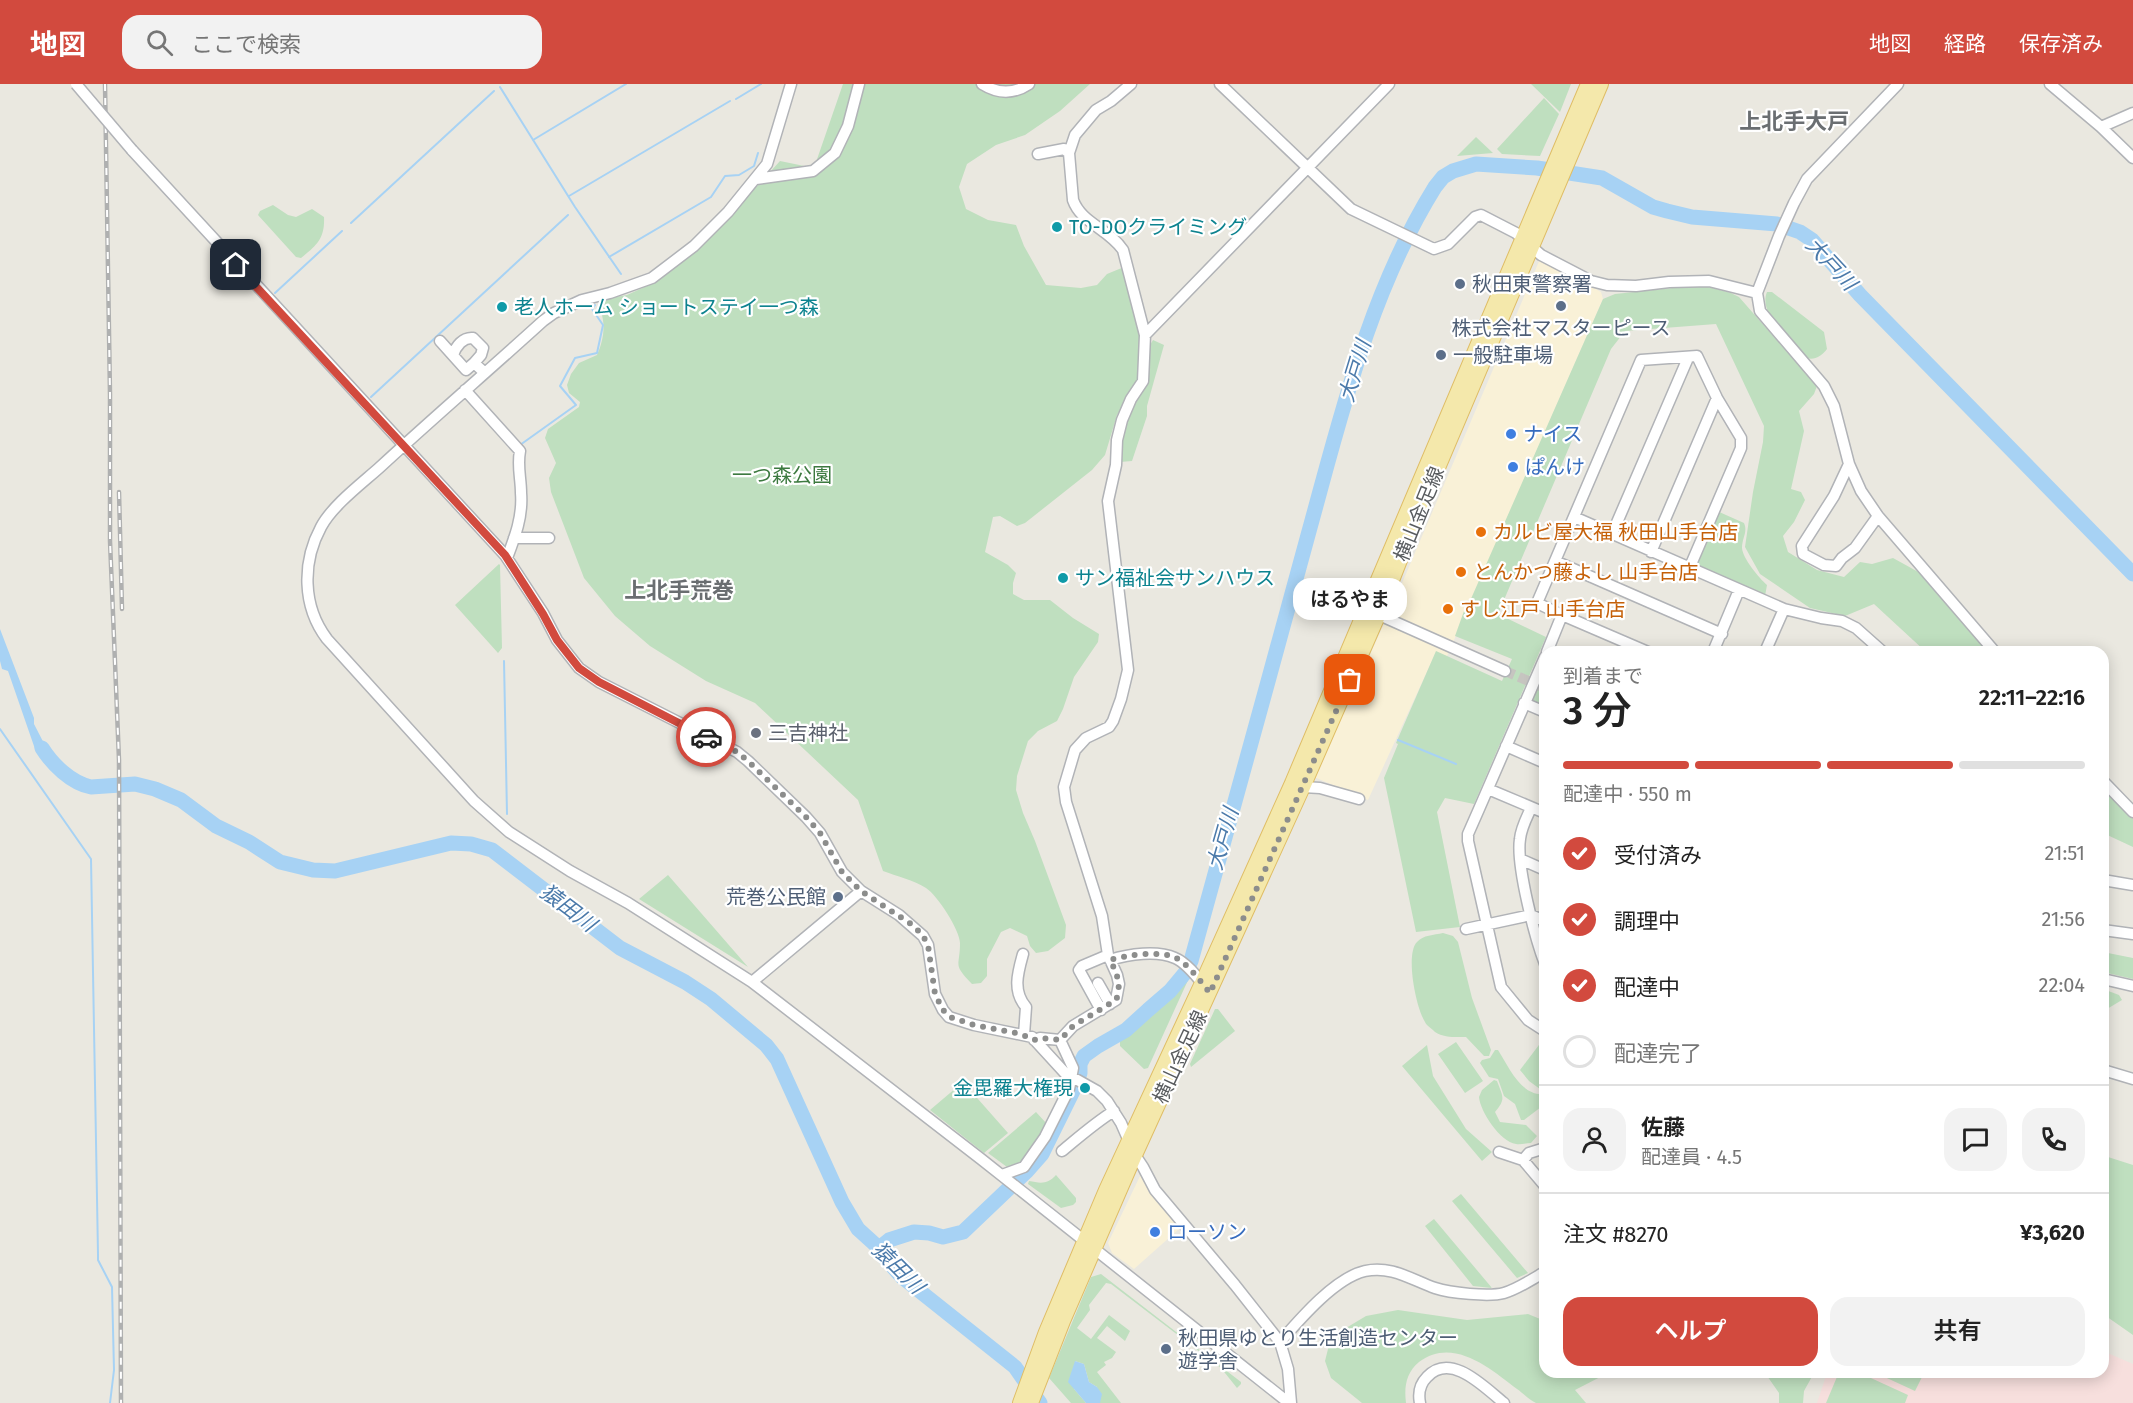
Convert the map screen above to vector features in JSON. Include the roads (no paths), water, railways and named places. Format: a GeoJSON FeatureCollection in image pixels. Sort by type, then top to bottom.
{"type":"FeatureCollection","features":[{"type":"Feature","properties":{"kind":"main road","name":"横山金足線"},"geometry":{"type":"LineString","coordinates":[[1561,163],[1588,84]]}},
{"type":"Feature","properties":{"kind":"main road","name":"横山金足線"},"geometry":{"type":"LineString","coordinates":[[1089,1245],[1135,1155],[1292,783],[1415,522],[1553,180],[1601,84]]}},
{"type":"Feature","properties":{"kind":"main road","name":"横山金足線"},"geometry":{"type":"LineString","coordinates":[[1026,1401],[1036,1371],[1130,1140],[1303,787],[1372,613]]}},
{"type":"Feature","properties":{"kind":"street"},"geometry":{"type":"LineString","coordinates":[[76,84],[132,150],[507,558],[557,640],[579,668],[599,682],[737,752],[806,817],[820,833],[842,872],[861,891],[906,921],[923,936],[928,945],[935,994],[943,1010],[950,1017],[974,1025],[1029,1037],[1060,1040]]}},
{"type":"Feature","properties":{"kind":"street"},"geometry":{"type":"LineString","coordinates":[[791,84],[767,164],[728,212],[694,246],[652,278],[582,300],[555,313],[403,446],[322,524],[312,544],[308,560],[308,597],[320,629],[436,760],[474,801],[508,832],[570,871],[646,914],[752,982],[803,1019],[1290,1403]]}},
{"type":"Feature","properties":{"kind":"street"},"geometry":{"type":"LineString","coordinates":[[756,179],[813,171],[834,153],[848,126],[860,84]]}},
{"type":"Feature","properties":{"kind":"street"},"geometry":{"type":"LineString","coordinates":[[982,84],[996,91],[1009,92],[1029,84]]}},
{"type":"Feature","properties":{"kind":"street"},"geometry":{"type":"LineString","coordinates":[[1060,1040],[1073,1026],[1116,1000],[1119,984],[1116,971],[1109,958],[1102,916],[1066,802],[1064,787],[1070,763],[1080,743],[1109,727],[1113,722],[1128,670],[1108,501],[1122,420],[1131,399],[1143,381],[1145,361],[1145,335],[1124,250],[1117,241],[1081,215],[1075,207],[1069,153],[1075,135],[1096,110],[1131,84]]}},
{"type":"Feature","properties":{"kind":"street"},"geometry":{"type":"LineString","coordinates":[[1220,84],[1351,209],[1434,249],[1448,244],[1475,217],[1481,215],[1516,233],[1541,255],[1591,281],[1607,285],[1636,286],[1709,281],[1757,293]]}},
{"type":"Feature","properties":{"kind":"street"},"geometry":{"type":"LineString","coordinates":[[1145,335],[1389,84]]}},
{"type":"Feature","properties":{"kind":"street"},"geometry":{"type":"LineString","coordinates":[[1899,84],[1807,179],[1779,236],[1757,293],[1760,311],[1824,386],[1834,406],[1849,464],[1861,490],[1878,516],[1990,646]]}},
{"type":"Feature","properties":{"kind":"street"},"geometry":{"type":"LineString","coordinates":[[2050,84],[2133,158]]}},
{"type":"Feature","properties":{"kind":"street"},"geometry":{"type":"LineString","coordinates":[[2101,128],[2133,113]]}},
{"type":"Feature","properties":{"kind":"street"},"geometry":{"type":"LineString","coordinates":[[1038,154],[1064,149],[1069,153]]}},
{"type":"Feature","properties":{"kind":"street"},"geometry":{"type":"LineString","coordinates":[[440,340],[453,355],[466,370],[481,355],[483,348],[473,338],[468,338],[456,347],[453,355]]}},
{"type":"Feature","properties":{"kind":"street"},"geometry":{"type":"LineString","coordinates":[[1634,646],[1537,603],[1641,360],[1697,356],[1717,398],[1741,438],[1741,447],[1689,569]]}},
{"type":"Feature","properties":{"kind":"street"},"geometry":{"type":"LineString","coordinates":[[1612,534],[1688,358]]}},
{"type":"Feature","properties":{"kind":"street"},"geometry":{"type":"LineString","coordinates":[[474,363],[485,373]]}},
{"type":"Feature","properties":{"kind":"street"},"geometry":{"type":"LineString","coordinates":[[465,390],[520,451],[518,463],[522,496],[519,524],[507,558]]}},
{"type":"Feature","properties":{"kind":"street"},"geometry":{"type":"LineString","coordinates":[[1651,552],[1717,398]]}},
{"type":"Feature","properties":{"kind":"street"},"geometry":{"type":"LineString","coordinates":[[1849,464],[1833,496],[1802,546],[1803,554],[1824,565],[1836,566],[1842,558],[1856,548],[1878,516]]}},
{"type":"Feature","properties":{"kind":"street"},"geometry":{"type":"LineString","coordinates":[[1574,517],[1784,609],[1842,621],[1856,627],[1877,646]]}},
{"type":"Feature","properties":{"kind":"street"},"geometry":{"type":"LineString","coordinates":[[514,538],[549,538]]}},
{"type":"Feature","properties":{"kind":"street"},"geometry":{"type":"LineString","coordinates":[[1555,561],[1722,634]]}},
{"type":"Feature","properties":{"kind":"street"},"geometry":{"type":"LineString","coordinates":[[1716,646],[1739,590]]}},
{"type":"Feature","properties":{"kind":"street"},"geometry":{"type":"LineString","coordinates":[[1350,602],[1505,671]]}},
{"type":"Feature","properties":{"kind":"street"},"geometry":{"type":"LineString","coordinates":[[1768,646],[1784,609]]}},
{"type":"Feature","properties":{"kind":"street"},"geometry":{"type":"LineString","coordinates":[[1550,646],[1562,615]]}},
{"type":"Feature","properties":{"kind":"street"},"geometry":{"type":"LineString","coordinates":[[1539,672],[1468,834],[1500,987],[1528,1020],[1539,1027]]}},
{"type":"Feature","properties":{"kind":"street"},"geometry":{"type":"LineString","coordinates":[[1524,703],[1539,709]]}},
{"type":"Feature","properties":{"kind":"street"},"geometry":{"type":"LineString","coordinates":[[1506,746],[1539,760]]}},
{"type":"Feature","properties":{"kind":"street"},"geometry":{"type":"LineString","coordinates":[[1303,787],[1320,788],[1359,799]]}},
{"type":"Feature","properties":{"kind":"street"},"geometry":{"type":"LineString","coordinates":[[2109,787],[2133,812]]}},
{"type":"Feature","properties":{"kind":"street"},"geometry":{"type":"LineString","coordinates":[[1488,789],[1539,811]]}},
{"type":"Feature","properties":{"kind":"street"},"geometry":{"type":"LineString","coordinates":[[1532,808],[1519,840],[1520,859],[1539,943]]}},
{"type":"Feature","properties":{"kind":"street"},"geometry":{"type":"LineString","coordinates":[[1520,859],[1539,867]]}},
{"type":"Feature","properties":{"kind":"street"},"geometry":{"type":"LineString","coordinates":[[2109,881],[2133,885]]}},
{"type":"Feature","properties":{"kind":"street"},"geometry":{"type":"LineString","coordinates":[[752,982],[861,891]]}},
{"type":"Feature","properties":{"kind":"street"},"geometry":{"type":"LineString","coordinates":[[1466,929],[1531,915],[1539,918]]}},
{"type":"Feature","properties":{"kind":"street"},"geometry":{"type":"LineString","coordinates":[[2109,931],[2133,934]]}},
{"type":"Feature","properties":{"kind":"street"},"geometry":{"type":"LineString","coordinates":[[1023,954],[1017,973],[1017,993],[1026,1007],[1029,1037],[1065,1073],[1097,1091],[1114,1111],[1155,1190],[1242,1292],[1280,1341],[1288,1369],[1290,1403]]}},
{"type":"Feature","properties":{"kind":"street"},"geometry":{"type":"LineString","coordinates":[[1105,1007],[1079,970],[1082,966],[1109,958],[1130,955],[1165,955],[1177,959],[1206,988]]}},
{"type":"Feature","properties":{"kind":"street"},"geometry":{"type":"LineString","coordinates":[[2109,980],[2133,986]]}},
{"type":"Feature","properties":{"kind":"street"},"geometry":{"type":"LineString","coordinates":[[1098,983],[1105,1007]]}},
{"type":"Feature","properties":{"kind":"street"},"geometry":{"type":"LineString","coordinates":[[1008,1180],[1024,1167],[1034,1154],[1077,1079],[1060,1040]]}},
{"type":"Feature","properties":{"kind":"street"},"geometry":{"type":"LineString","coordinates":[[2109,1072],[2133,1079]]}},
{"type":"Feature","properties":{"kind":"street"},"geometry":{"type":"LineString","coordinates":[[1062,1151],[1089,1131],[1097,1121],[1114,1111]]}},
{"type":"Feature","properties":{"kind":"street"},"geometry":{"type":"LineString","coordinates":[[1523,1160],[1529,1153],[1539,1150]]}},
{"type":"Feature","properties":{"kind":"street"},"geometry":{"type":"LineString","coordinates":[[1499,1152],[1523,1160],[1539,1179]]}},
{"type":"Feature","properties":{"kind":"street"},"geometry":{"type":"LineString","coordinates":[[1280,1341],[1304,1314],[1338,1284],[1364,1271],[1384,1270],[1404,1274],[1438,1289],[1494,1294],[1512,1290],[1539,1275]]}},
{"type":"Feature","properties":{"kind":"street"},"geometry":{"type":"LineString","coordinates":[[1420,1403],[1419,1390],[1426,1379],[1432,1373],[1447,1368],[1465,1373],[1504,1403]]}},
{"type":"Feature","properties":{"kind":"water"},"geometry":{"type":"Polygon","coordinates":[[[0,629],[34,718],[34,724],[51,757],[62,769],[35,749],[8,671],[2,669],[0,629]]]}},
{"type":"Feature","properties":{"kind":"water"},"geometry":{"type":"Polygon","coordinates":[[[1075,1361],[1084,1364],[1089,1382],[1102,1394],[1100,1403],[1086,1403],[1068,1382],[1075,1361]]]}},
{"type":"Feature","properties":{"kind":"waterway"},"geometry":{"type":"LineString","coordinates":[[533,140],[626,84]]}},
{"type":"Feature","properties":{"kind":"waterway"},"geometry":{"type":"LineString","coordinates":[[736,99],[761,84]]}},
{"type":"Feature","properties":{"kind":"waterway"},"geometry":{"type":"LineString","coordinates":[[500,87],[575,207],[621,274]]}},
{"type":"Feature","properties":{"kind":"waterway"},"geometry":{"type":"LineString","coordinates":[[351,223],[494,91]]}},
{"type":"Feature","properties":{"kind":"waterway"},"geometry":{"type":"LineString","coordinates":[[569,196],[730,101]]}},
{"type":"Feature","properties":{"kind":"waterway"},"geometry":{"type":"LineString","coordinates":[[609,257],[711,197],[725,176],[739,175],[754,166],[758,153]]}},
{"type":"Feature","properties":{"kind":"waterway","name":"大戸川"},"geometry":{"type":"LineString","coordinates":[[879,1248],[889,1240],[914,1232],[943,1237],[963,1232],[1042,1154],[1075,1087],[1084,1056],[1126,1030],[1170,991],[1185,973],[1191,961],[1332,445],[1359,356],[1392,269],[1412,228],[1435,187],[1443,177],[1453,171],[1476,164],[1537,168],[1602,178],[1653,207],[1667,211],[1692,217],[1777,224],[1800,232],[1812,240],[1860,295],[2133,574]]}},
{"type":"Feature","properties":{"kind":"waterway"},"geometry":{"type":"LineString","coordinates":[[371,397],[568,215]]}},
{"type":"Feature","properties":{"kind":"waterway"},"geometry":{"type":"LineString","coordinates":[[275,293],[342,231]]}},
{"type":"Feature","properties":{"kind":"waterway"},"geometry":{"type":"LineString","coordinates":[[520,445],[576,405],[560,386],[575,358],[597,353],[603,325],[592,309],[595,305]]}},
{"type":"Feature","properties":{"kind":"waterway"},"geometry":{"type":"LineString","coordinates":[[504,661],[507,814]]}},
{"type":"Feature","properties":{"kind":"waterway"},"geometry":{"type":"LineString","coordinates":[[0,729],[91,859],[98,1260],[112,1287],[114,1370],[110,1403]]}},
{"type":"Feature","properties":{"kind":"waterway"},"geometry":{"type":"LineString","coordinates":[[1398,740],[1456,764]]}},
{"type":"Feature","properties":{"kind":"waterway","name":"猿田川"},"geometry":{"type":"LineString","coordinates":[[42,748],[63,772],[84,785],[91,787],[135,784],[155,789],[181,800],[216,826],[249,842],[280,862],[313,870],[335,871],[451,843],[471,844],[492,850],[620,948],[685,982],[711,999],[766,1045],[777,1059],[842,1202],[858,1229],[879,1248],[902,1277],[1015,1367],[1040,1403]]}},
{"type":"Feature","properties":{"kind":"tunnel"},"geometry":{"type":"LineString","coordinates":[[1505,671],[1539,685]]}},
{"type":"Feature","properties":{"kind":"railway"},"geometry":{"type":"LineString","coordinates":[[105,84],[110,541],[119,760],[121,1403]]}},
{"type":"Feature","properties":{"kind":"railway"},"geometry":{"type":"LineString","coordinates":[[119,492],[122,609]]}},
{"type":"Feature","properties":{"kind":"place","name":"TO-DOクライミング"},"geometry":{"type":"Point","coordinates":[1057,227]}},
{"type":"Feature","properties":{"kind":"place","name":"秋田東警察署"},"geometry":{"type":"Point","coordinates":[1460,284]}},
{"type":"Feature","properties":{"kind":"place","name":"株式会社マスターピース"},"geometry":{"type":"Point","coordinates":[1561,306]}},
{"type":"Feature","properties":{"kind":"place","name":"老人ホーム ショートステイ一つ森"},"geometry":{"type":"Point","coordinates":[502,307]}},
{"type":"Feature","properties":{"kind":"place","name":"一般駐車場"},"geometry":{"type":"Point","coordinates":[1441,355]}},
{"type":"Feature","properties":{"kind":"place","name":"ナイス"},"geometry":{"type":"Point","coordinates":[1511,434]}},
{"type":"Feature","properties":{"kind":"place","name":"ぱんけ"},"geometry":{"type":"Point","coordinates":[1513,467]}},
{"type":"Feature","properties":{"kind":"place","name":"カルビ屋大福 秋田山手台店"},"geometry":{"type":"Point","coordinates":[1481,532]}},
{"type":"Feature","properties":{"kind":"place","name":"とんかつ藤よし 山手台店"},"geometry":{"type":"Point","coordinates":[1461,572]}},
{"type":"Feature","properties":{"kind":"place","name":"サン福祉会サンハウス"},"geometry":{"type":"Point","coordinates":[1063,578]}},
{"type":"Feature","properties":{"kind":"place","name":"すし江戸 山手台店"},"geometry":{"type":"Point","coordinates":[1448,609]}},
{"type":"Feature","properties":{"kind":"place","name":"はるやま"},"geometry":{"type":"Point","coordinates":[1350,680]}},
{"type":"Feature","properties":{"kind":"place","name":"三吉神社"},"geometry":{"type":"Point","coordinates":[756,733]}},
{"type":"Feature","properties":{"kind":"place","name":"荒巻公民館"},"geometry":{"type":"Point","coordinates":[838,897]}},
{"type":"Feature","properties":{"kind":"place","name":"金毘羅大権現"},"geometry":{"type":"Point","coordinates":[1085,1088]}},
{"type":"Feature","properties":{"kind":"place","name":"ローソン"},"geometry":{"type":"Point","coordinates":[1155,1232]}},
{"type":"Feature","properties":{"kind":"place","name":"秋田県ゆとり生活創造センター 遊学舎"},"geometry":{"type":"Point","coordinates":[1166,1349]}},
{"type":"Feature","properties":{"kind":"district","name":"上北手大戸"},"geometry":{"type":"Point","coordinates":[1794,121]}},
{"type":"Feature","properties":{"kind":"district","name":"上北手荒巻"},"geometry":{"type":"Point","coordinates":[679,590]}},
{"type":"Feature","properties":{"kind":"park label","name":"一つ森公園"},"geometry":{"type":"Point","coordinates":[782,475]}}]}
